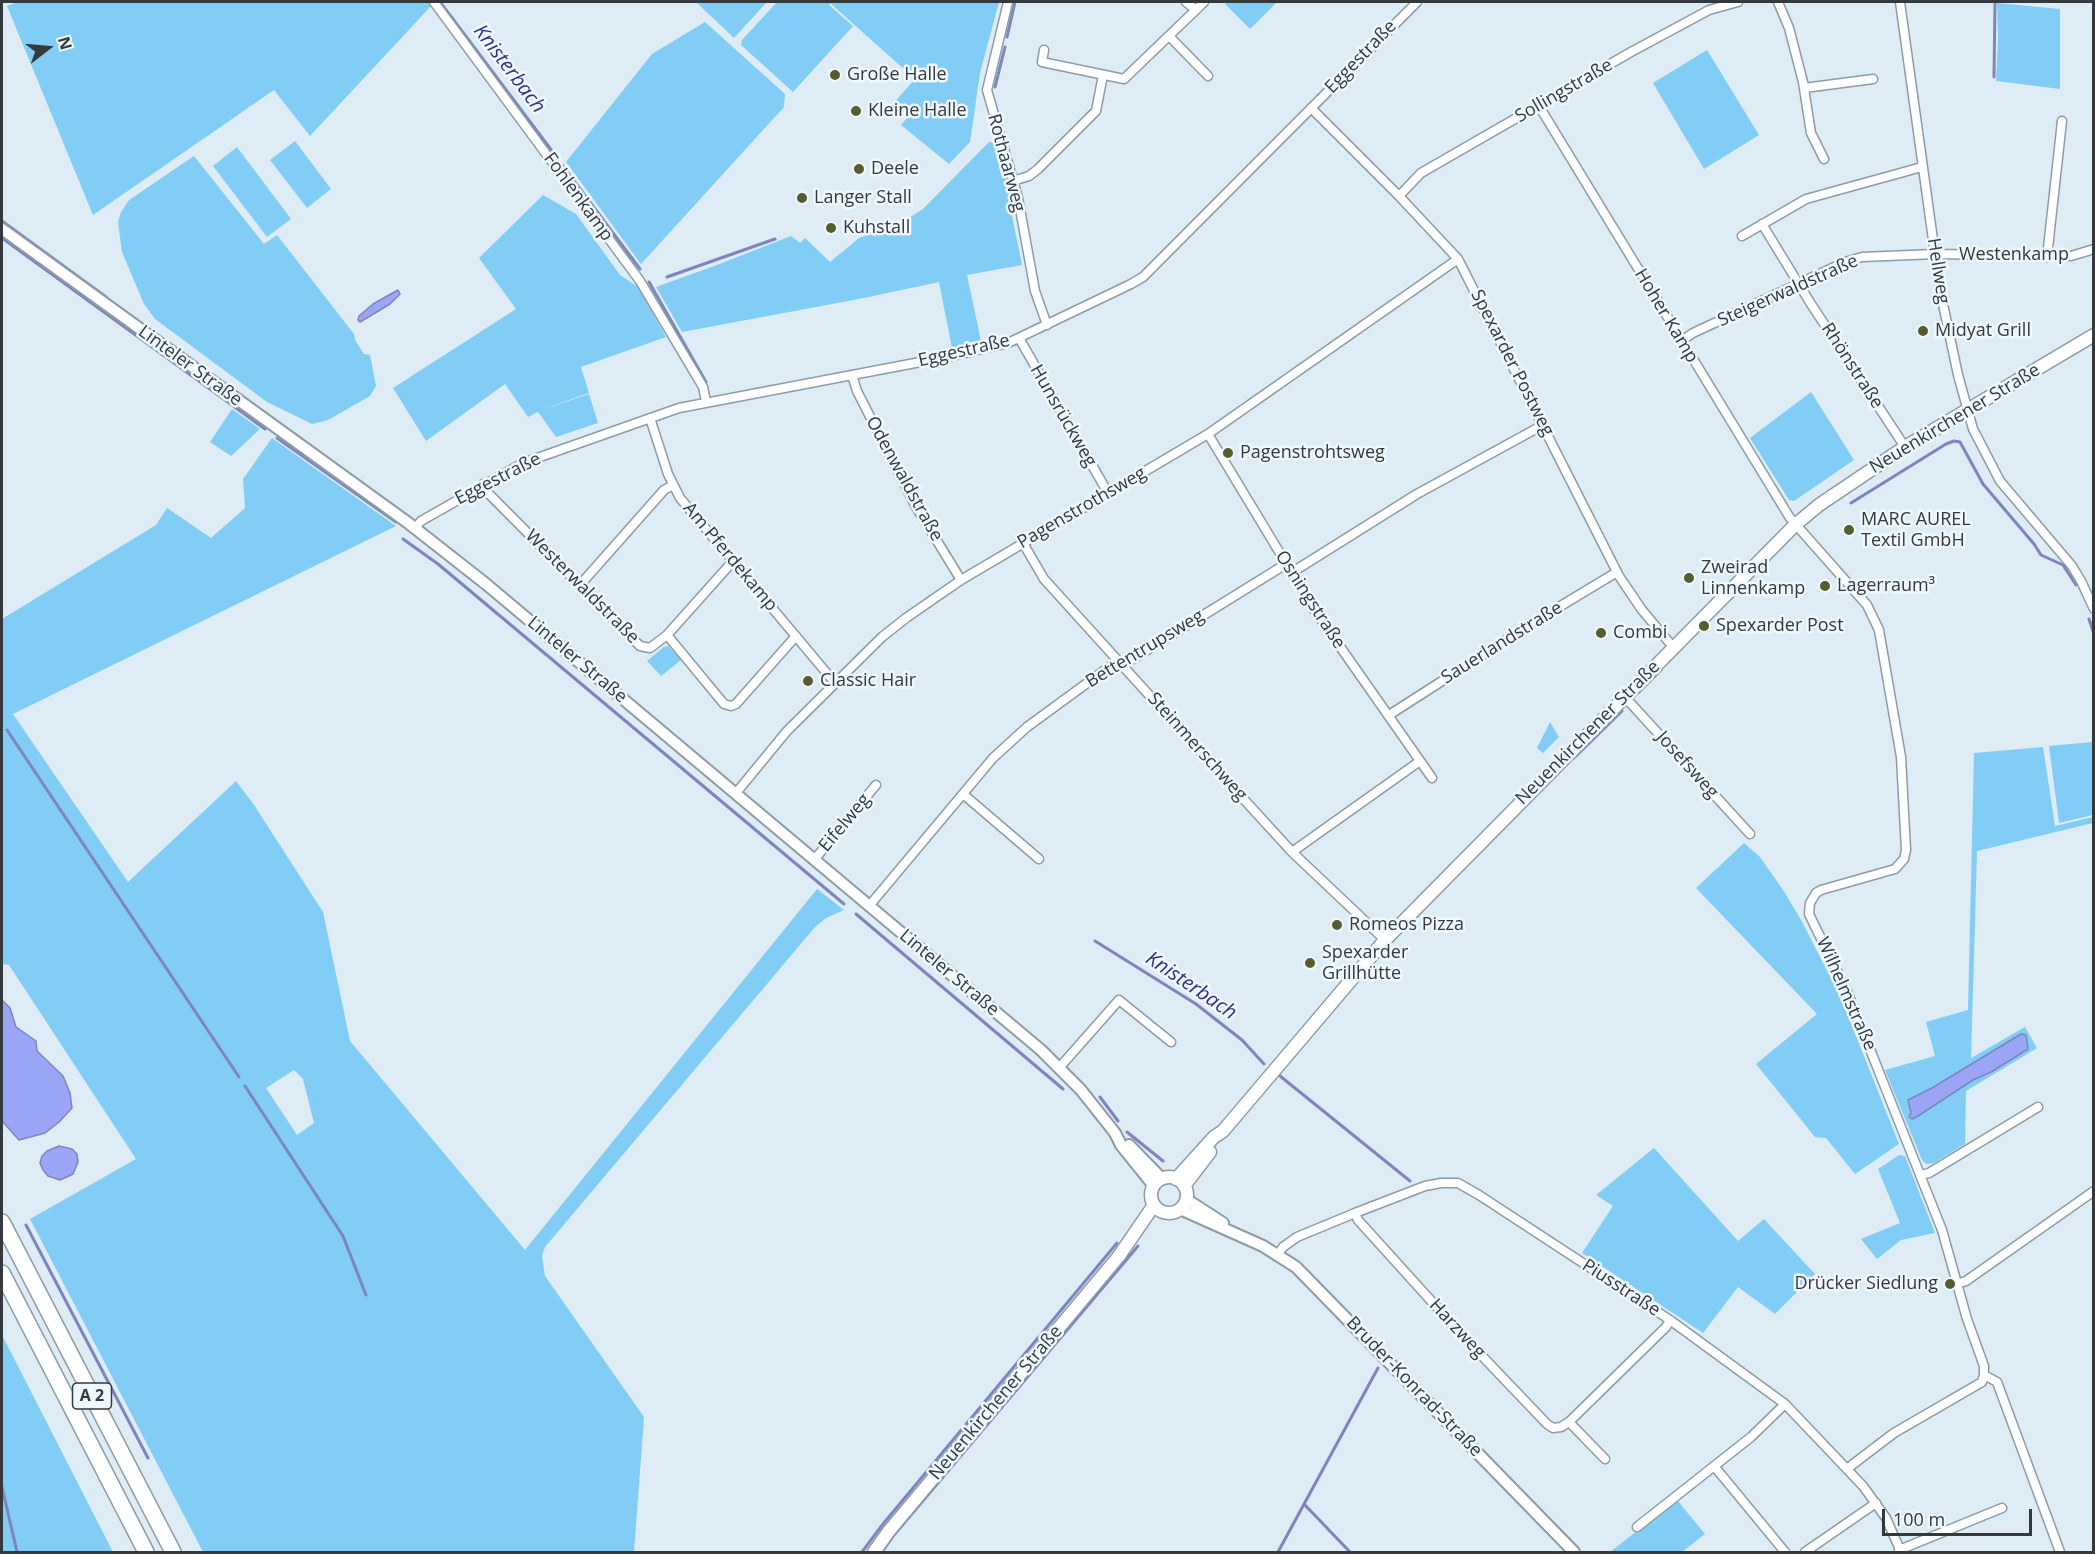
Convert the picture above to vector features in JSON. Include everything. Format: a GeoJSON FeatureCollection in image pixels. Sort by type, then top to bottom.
{"type":"FeatureCollection","features":[{"type":"Feature","properties":{"kind":"highway","name":"A 2"},"geometry":{"type":"LineString","coordinates":[[2,1222],[173,1552]]}},
{"type":"Feature","properties":{"kind":"highway","name":"A 2"},"geometry":{"type":"LineString","coordinates":[[2,1273],[146,1552]]}},
{"type":"Feature","properties":{"kind":"main road","name":"Neuenkirchener Straße"},"geometry":{"type":"LineString","coordinates":[[1180,1183],[1214,1137],[1223,1131],[1384,940],[1795,525],[1819,505],[1905,447],[2094,335]]}},
{"type":"Feature","properties":{"kind":"main road"},"geometry":{"type":"LineString","coordinates":[[1158,1183],[1180,1183],[1183,1204],[1172,1213],[1159,1209],[1151,1196],[1158,1183]]}},
{"type":"Feature","properties":{"kind":"main road","name":"Neuenkirchener Straße"},"geometry":{"type":"LineString","coordinates":[[874,1552],[1159,1209]]}},
{"type":"Feature","properties":{"kind":"street","name":"Fohlenkamp"},"geometry":{"type":"LineString","coordinates":[[434,2],[637,277],[703,387],[706,401]]}},
{"type":"Feature","properties":{"kind":"street","name":"Rothaarweg"},"geometry":{"type":"LineString","coordinates":[[1008,2],[987,90],[1013,181],[1035,291],[1047,325]]}},
{"type":"Feature","properties":{"kind":"street"},"geometry":{"type":"LineString","coordinates":[[1186,2],[1195,9]]}},
{"type":"Feature","properties":{"kind":"street"},"geometry":{"type":"LineString","coordinates":[[1044,50],[1041,62],[1124,79],[1204,2]]}},
{"type":"Feature","properties":{"kind":"street","name":"Eggestraße"},"geometry":{"type":"LineString","coordinates":[[415,528],[421,521],[523,463],[679,408],[706,401],[952,356],[1019,338],[1131,284],[1143,277],[1417,2]]}},
{"type":"Feature","properties":{"kind":"street","name":"Sollingstraße"},"geometry":{"type":"LineString","coordinates":[[1399,196],[1421,173],[1680,25],[1709,10],[1738,2]]}},
{"type":"Feature","properties":{"kind":"street"},"geometry":{"type":"LineString","coordinates":[[1778,2],[1789,28],[1804,88],[1811,133],[1824,159]]}},
{"type":"Feature","properties":{"kind":"street","name":"Hellweg"},"geometry":{"type":"LineString","coordinates":[[1900,2],[1935,254],[1958,375],[1973,429],[2000,481],[2072,566],[2094,609]]}},
{"type":"Feature","properties":{"kind":"street"},"geometry":{"type":"LineString","coordinates":[[1169,36],[1208,76]]}},
{"type":"Feature","properties":{"kind":"street"},"geometry":{"type":"LineString","coordinates":[[1013,181],[1029,176],[1038,169],[1096,111],[1103,75]]}},
{"type":"Feature","properties":{"kind":"street"},"geometry":{"type":"LineString","coordinates":[[1804,88],[1873,80]]}},
{"type":"Feature","properties":{"kind":"street","name":"Hoher Kamp"},"geometry":{"type":"LineString","coordinates":[[1539,106],[1795,525]]}},
{"type":"Feature","properties":{"kind":"street","name":"Spexarder Postweg"},"geometry":{"type":"LineString","coordinates":[[1311,108],[1458,259],[1617,572],[1641,610],[1673,647]]}},
{"type":"Feature","properties":{"kind":"street"},"geometry":{"type":"LineString","coordinates":[[2047,257],[2062,122]]}},
{"type":"Feature","properties":{"kind":"street"},"geometry":{"type":"LineString","coordinates":[[1742,236],[1806,199],[1922,167]]}},
{"type":"Feature","properties":{"kind":"street","name":"Rhönstraße"},"geometry":{"type":"LineString","coordinates":[[1762,224],[1905,447]]}},
{"type":"Feature","properties":{"kind":"street","name":"Linteler Straße"},"geometry":{"type":"LineString","coordinates":[[2,230],[415,528],[486,584],[1041,1050],[1081,1090],[1115,1133],[1121,1145],[1158,1183]]}},
{"type":"Feature","properties":{"kind":"street","name":"Westenkamp"},"geometry":{"type":"LineString","coordinates":[[1935,254],[2047,257],[2071,256],[2094,249]]}},
{"type":"Feature","properties":{"kind":"street","name":"Steigerwaldstraße"},"geometry":{"type":"LineString","coordinates":[[1681,341],[1693,333],[1845,262],[1862,257],[1935,254]]}},
{"type":"Feature","properties":{"kind":"street","name":"Pagenstrothsweg"},"geometry":{"type":"LineString","coordinates":[[736,793],[787,731],[882,637],[906,618],[961,580],[1208,434],[1458,259]]}},
{"type":"Feature","properties":{"kind":"street","name":"Hunsrückweg"},"geometry":{"type":"LineString","coordinates":[[1019,338],[1108,493]]}},
{"type":"Feature","properties":{"kind":"street","name":"Odenwaldstraße"},"geometry":{"type":"LineString","coordinates":[[852,375],[857,391],[915,505],[961,580]]}},
{"type":"Feature","properties":{"kind":"street","name":"Am Pferdekamp"},"geometry":{"type":"LineString","coordinates":[[650,418],[673,485],[680,498],[835,682]]}},
{"type":"Feature","properties":{"kind":"street"},"geometry":{"type":"LineString","coordinates":[[1292,573],[1417,494],[1543,425]]}},
{"type":"Feature","properties":{"kind":"street","name":"Osningstraße"},"geometry":{"type":"LineString","coordinates":[[1208,434],[1313,608],[1432,778]]}},
{"type":"Feature","properties":{"kind":"street","name":"Westerwaldstraße"},"geometry":{"type":"LineString","coordinates":[[483,484],[488,493],[640,646],[650,648],[667,635],[734,560]]}},
{"type":"Feature","properties":{"kind":"street"},"geometry":{"type":"LineString","coordinates":[[580,585],[664,490],[673,485]]}},
{"type":"Feature","properties":{"kind":"street","name":"Wilhelmstraße"},"geometry":{"type":"LineString","coordinates":[[1795,525],[1867,605],[1879,630],[1889,681],[1904,787],[1906,833],[1904,859],[1895,869],[1821,890],[1810,903],[1809,914],[1845,987],[1942,1230],[1967,1319],[1984,1366],[1984,1375]]}},
{"type":"Feature","properties":{"kind":"street","name":"Steinmerschweg"},"geometry":{"type":"LineString","coordinates":[[1023,543],[1044,579],[1292,852],[1384,940]]}},
{"type":"Feature","properties":{"kind":"street","name":"Bettentrupsweg"},"geometry":{"type":"LineString","coordinates":[[869,906],[993,758],[1027,727],[1109,667],[1131,660],[1286,564]]}},
{"type":"Feature","properties":{"kind":"street","name":"Sauerlandstraße"},"geometry":{"type":"LineString","coordinates":[[1389,714],[1617,572]]}},
{"type":"Feature","properties":{"kind":"street"},"geometry":{"type":"LineString","coordinates":[[667,635],[724,704],[730,706],[736,704],[796,636]]}},
{"type":"Feature","properties":{"kind":"street","name":"Josefsweg"},"geometry":{"type":"LineString","coordinates":[[1624,696],[1750,834]]}},
{"type":"Feature","properties":{"kind":"street"},"geometry":{"type":"LineString","coordinates":[[1292,852],[1420,761]]}},
{"type":"Feature","properties":{"kind":"street","name":"Eifelweg"},"geometry":{"type":"LineString","coordinates":[[814,860],[876,785]]}},
{"type":"Feature","properties":{"kind":"street"},"geometry":{"type":"LineString","coordinates":[[963,794],[1039,859]]}},
{"type":"Feature","properties":{"kind":"street"},"geometry":{"type":"LineString","coordinates":[[1059,1068],[1119,999],[1171,1042]]}},
{"type":"Feature","properties":{"kind":"street"},"geometry":{"type":"LineString","coordinates":[[1920,1175],[1929,1173],[2038,1107]]}},
{"type":"Feature","properties":{"kind":"street","name":"Piusstraße"},"geometry":{"type":"LineString","coordinates":[[1278,1254],[1283,1247],[1297,1237],[1355,1213],[1425,1186],[1458,1183],[1670,1320],[1785,1404],[1848,1468],[1876,1503],[1886,1518],[1900,1551]]}},
{"type":"Feature","properties":{"kind":"street"},"geometry":{"type":"LineString","coordinates":[[1957,1284],[1966,1281],[2094,1191]]}},
{"type":"Feature","properties":{"kind":"street","name":"Bruder-Konrad-Straße"},"geometry":{"type":"LineString","coordinates":[[1183,1204],[1278,1254],[1296,1267],[1574,1552]]}},
{"type":"Feature","properties":{"kind":"street","name":"Harzweg"},"geometry":{"type":"LineString","coordinates":[[1355,1213],[1358,1220],[1392,1259],[1547,1425],[1553,1428],[1561,1427],[1569,1422]]}},
{"type":"Feature","properties":{"kind":"street"},"geometry":{"type":"LineString","coordinates":[[1605,1459],[1569,1422],[1666,1327],[1670,1320]]}},
{"type":"Feature","properties":{"kind":"street"},"geometry":{"type":"LineString","coordinates":[[1848,1468],[1894,1434],[1982,1382],[1984,1375],[1997,1382],[2060,1552]]}},
{"type":"Feature","properties":{"kind":"street"},"geometry":{"type":"LineString","coordinates":[[1637,1527],[1751,1437],[1785,1404]]}},
{"type":"Feature","properties":{"kind":"street"},"geometry":{"type":"LineString","coordinates":[[1714,1466],[1785,1552]]}},
{"type":"Feature","properties":{"kind":"street"},"geometry":{"type":"LineString","coordinates":[[1805,1552],[1876,1503]]}},
{"type":"Feature","properties":{"kind":"street"},"geometry":{"type":"LineString","coordinates":[[1900,1551],[2002,1508]]}},
{"type":"Feature","properties":{"kind":"shaded area"},"geometry":{"type":"Polygon","coordinates":[[[17,2],[430,2],[432,5],[310,136],[274,90],[93,215],[7,6],[17,2]]]}},
{"type":"Feature","properties":{"kind":"shaded area"},"geometry":{"type":"Polygon","coordinates":[[[696,2],[767,2],[734,38],[696,2]]]}},
{"type":"Feature","properties":{"kind":"shaded area"},"geometry":{"type":"Polygon","coordinates":[[[777,2],[999,2],[980,73],[970,142],[949,164],[901,125],[907,118],[891,106],[915,79],[830,3],[829,5],[853,26],[793,92],[741,45],[742,40],[777,2]]]}},
{"type":"Feature","properties":{"kind":"shaded area"},"geometry":{"type":"Polygon","coordinates":[[[1228,2],[1277,2],[1250,29],[1225,4],[1228,2]]]}},
{"type":"Feature","properties":{"kind":"shaded area"},"geometry":{"type":"Polygon","coordinates":[[[1997,3],[2060,9],[2060,89],[1996,81],[1997,3]]]}},
{"type":"Feature","properties":{"kind":"shaded area"},"geometry":{"type":"Polygon","coordinates":[[[705,22],[785,94],[784,107],[641,264],[566,162],[652,54],[705,22]]]}},
{"type":"Feature","properties":{"kind":"shaded area"},"geometry":{"type":"Polygon","coordinates":[[[1707,50],[1759,135],[1704,169],[1653,83],[1707,50]]]}},
{"type":"Feature","properties":{"kind":"shaded area"},"geometry":{"type":"Polygon","coordinates":[[[295,141],[331,189],[307,208],[270,160],[295,141]]]}},
{"type":"Feature","properties":{"kind":"shaded area"},"geometry":{"type":"Polygon","coordinates":[[[989,142],[995,143],[1012,197],[1009,201],[1022,265],[967,275],[981,341],[952,348],[939,282],[682,332],[656,287],[791,236],[800,243],[805,238],[830,262],[859,238],[906,220],[923,209],[989,142]]]}},
{"type":"Feature","properties":{"kind":"shaded area"},"geometry":{"type":"Polygon","coordinates":[[[237,147],[291,219],[267,237],[213,166],[237,147]]]}},
{"type":"Feature","properties":{"kind":"shaded area"},"geometry":{"type":"Polygon","coordinates":[[[194,156],[264,244],[277,235],[354,334],[364,354],[370,355],[376,386],[370,396],[328,420],[312,424],[267,402],[155,319],[144,304],[122,252],[118,222],[121,212],[129,200],[194,156]]]}},
{"type":"Feature","properties":{"kind":"shaded area"},"geometry":{"type":"Polygon","coordinates":[[[543,195],[576,214],[620,275],[638,287],[666,337],[581,367],[589,393],[541,410],[589,394],[598,423],[556,437],[538,412],[528,417],[505,384],[426,441],[393,388],[516,309],[479,258],[543,195]]]}},
{"type":"Feature","properties":{"kind":"shaded area"},"geometry":{"type":"Polygon","coordinates":[[[398,290],[400,294],[390,304],[360,322],[358,320],[359,316],[373,304],[398,290]]]}},
{"type":"Feature","properties":{"kind":"shaded area"},"geometry":{"type":"Polygon","coordinates":[[[1811,392],[1854,460],[1794,501],[1789,500],[1750,438],[1811,392]]]}},
{"type":"Feature","properties":{"kind":"shaded area"},"geometry":{"type":"Polygon","coordinates":[[[232,409],[260,429],[231,456],[210,442],[232,409]]]}},
{"type":"Feature","properties":{"kind":"shaded area"},"geometry":{"type":"Polygon","coordinates":[[[272,438],[396,526],[13,714],[128,882],[236,781],[323,912],[350,1041],[525,1250],[817,889],[844,910],[826,918],[815,927],[545,1247],[542,1256],[545,1276],[644,1417],[634,1552],[203,1552],[30,1219],[136,1159],[9,965],[2,964],[2,619],[156,525],[167,508],[211,538],[245,508],[243,479],[272,438]],[[294,1070],[266,1088],[297,1135],[314,1123],[303,1079],[294,1070]]]}},
{"type":"Feature","properties":{"kind":"shaded area"},"geometry":{"type":"Polygon","coordinates":[[[668,646],[681,660],[661,676],[647,661],[668,646]]]}},
{"type":"Feature","properties":{"kind":"shaded area"},"geometry":{"type":"Polygon","coordinates":[[[1550,722],[1559,737],[1543,753],[1537,748],[1550,722]]]}},
{"type":"Feature","properties":{"kind":"shaded area"},"geometry":{"type":"Polygon","coordinates":[[[2093,742],[2093,815],[2059,823],[2049,746],[2093,742]]]}},
{"type":"Feature","properties":{"kind":"shaded area"},"geometry":{"type":"Polygon","coordinates":[[[2043,747],[2055,826],[2093,817],[2093,823],[1977,851],[1971,1058],[2025,1027],[2037,1048],[1966,1091],[1965,1144],[1934,1163],[1926,1164],[1922,1160],[1885,1070],[1935,1056],[1926,1022],[1968,1010],[1974,753],[2043,747]]]}},
{"type":"Feature","properties":{"kind":"shaded area"},"geometry":{"type":"Polygon","coordinates":[[[1744,843],[1760,857],[1801,920],[1840,996],[1899,1144],[1855,1174],[1826,1138],[1815,1137],[1756,1064],[1817,1014],[1696,888],[1744,843]]]}},
{"type":"Feature","properties":{"kind":"shaded area"},"geometry":{"type":"Polygon","coordinates":[[[2,1000],[10,1008],[16,1027],[36,1041],[37,1051],[63,1076],[70,1093],[72,1108],[45,1133],[19,1140],[2,1121],[2,1000]]]}},
{"type":"Feature","properties":{"kind":"shaded area"},"geometry":{"type":"Polygon","coordinates":[[[2021,1034],[2026,1035],[2028,1049],[1991,1072],[1973,1080],[1918,1116],[1912,1119],[1909,1117],[1911,1113],[1908,1100],[2021,1034]]]}},
{"type":"Feature","properties":{"kind":"shaded area"},"geometry":{"type":"Polygon","coordinates":[[[59,1146],[72,1149],[77,1154],[78,1162],[73,1174],[60,1180],[48,1176],[40,1163],[47,1151],[59,1146]]]}},
{"type":"Feature","properties":{"kind":"shaded area"},"geometry":{"type":"Polygon","coordinates":[[[1654,1148],[1738,1241],[1764,1219],[1815,1274],[1775,1314],[1738,1287],[1703,1333],[1582,1253],[1613,1206],[1596,1195],[1654,1148]]]}},
{"type":"Feature","properties":{"kind":"shaded area"},"geometry":{"type":"Polygon","coordinates":[[[1899,1155],[1905,1156],[1935,1233],[1901,1240],[1877,1259],[1861,1239],[1900,1223],[1878,1169],[1899,1155]]]}},
{"type":"Feature","properties":{"kind":"shaded area"},"geometry":{"type":"Polygon","coordinates":[[[2,1335],[113,1552],[2,1552],[2,1335]]]}},
{"type":"Feature","properties":{"kind":"shaded area"},"geometry":{"type":"Polygon","coordinates":[[[1677,1500],[1705,1534],[1682,1552],[1610,1552],[1677,1500]]]}},
{"type":"Feature","properties":{"kind":"waterway","name":"Knisterbach"},"geometry":{"type":"LineString","coordinates":[[440,2],[555,155]]}},
{"type":"Feature","properties":{"kind":"waterway"},"geometry":{"type":"LineString","coordinates":[[1007,37],[1015,2]]}},
{"type":"Feature","properties":{"kind":"waterway"},"geometry":{"type":"LineString","coordinates":[[1994,77],[1995,2]]}},
{"type":"Feature","properties":{"kind":"waterway"},"geometry":{"type":"LineString","coordinates":[[995,87],[1005,47]]}},
{"type":"Feature","properties":{"kind":"waterway","name":"Knisterbach"},"geometry":{"type":"LineString","coordinates":[[562,165],[640,269]]}},
{"type":"Feature","properties":{"kind":"waterway"},"geometry":{"type":"LineString","coordinates":[[2,221],[106,297]]}},
{"type":"Feature","properties":{"kind":"waterway"},"geometry":{"type":"LineString","coordinates":[[2,238],[265,429]]}},
{"type":"Feature","properties":{"kind":"waterway"},"geometry":{"type":"LineString","coordinates":[[667,277],[775,239]]}},
{"type":"Feature","properties":{"kind":"waterway","name":"Knisterbach"},"geometry":{"type":"LineString","coordinates":[[649,282],[706,382]]}},
{"type":"Feature","properties":{"kind":"waterway"},"geometry":{"type":"LineString","coordinates":[[277,438],[396,522]]}},
{"type":"Feature","properties":{"kind":"waterway","name":"Knisterbach"},"geometry":{"type":"LineString","coordinates":[[1851,503],[1946,444],[1954,441],[1960,442],[1983,484],[2041,555],[2063,565],[2076,585]]}},
{"type":"Feature","properties":{"kind":"waterway"},"geometry":{"type":"LineString","coordinates":[[403,539],[438,564],[844,904]]}},
{"type":"Feature","properties":{"kind":"waterway","name":"Knisterbach"},"geometry":{"type":"LineString","coordinates":[[2089,619],[2094,634]]}},
{"type":"Feature","properties":{"kind":"waterway"},"geometry":{"type":"LineString","coordinates":[[1639,692],[1661,670]]}},
{"type":"Feature","properties":{"kind":"waterway"},"geometry":{"type":"LineString","coordinates":[[1575,757],[1622,711]]}},
{"type":"Feature","properties":{"kind":"waterway"},"geometry":{"type":"LineString","coordinates":[[7,730],[239,1077]]}},
{"type":"Feature","properties":{"kind":"waterway"},"geometry":{"type":"LineString","coordinates":[[856,914],[1063,1089]]}},
{"type":"Feature","properties":{"kind":"waterway","name":"Knisterbach"},"geometry":{"type":"LineString","coordinates":[[1095,941],[1196,1004],[1242,1040],[1264,1064]]}},
{"type":"Feature","properties":{"kind":"waterway","name":"Knisterbach"},"geometry":{"type":"LineString","coordinates":[[1280,1076],[1410,1181]]}},
{"type":"Feature","properties":{"kind":"waterway"},"geometry":{"type":"LineString","coordinates":[[245,1086],[343,1236],[366,1295]]}},
{"type":"Feature","properties":{"kind":"waterway"},"geometry":{"type":"LineString","coordinates":[[1100,1097],[1118,1121]]}},
{"type":"Feature","properties":{"kind":"waterway"},"geometry":{"type":"LineString","coordinates":[[1127,1132],[1163,1161]]}},
{"type":"Feature","properties":{"kind":"waterway"},"geometry":{"type":"LineString","coordinates":[[26,1225],[148,1458]]}},
{"type":"Feature","properties":{"kind":"waterway"},"geometry":{"type":"LineString","coordinates":[[862,1552],[1117,1243]]}},
{"type":"Feature","properties":{"kind":"waterway"},"geometry":{"type":"LineString","coordinates":[[882,1552],[1138,1246]]}},
{"type":"Feature","properties":{"kind":"waterway"},"geometry":{"type":"LineString","coordinates":[[1278,1552],[1378,1368]]}},
{"type":"Feature","properties":{"kind":"waterway"},"geometry":{"type":"LineString","coordinates":[[2,1487],[17,1552]]}},
{"type":"Feature","properties":{"kind":"waterway"},"geometry":{"type":"LineString","coordinates":[[1304,1504],[1350,1552]]}},
{"type":"Feature","properties":{"kind":"place","name":"Große Halle"},"geometry":{"type":"Point","coordinates":[835,75]}},
{"type":"Feature","properties":{"kind":"place","name":"Kleine Halle"},"geometry":{"type":"Point","coordinates":[856,111]}},
{"type":"Feature","properties":{"kind":"place","name":"Deele"},"geometry":{"type":"Point","coordinates":[859,169]}},
{"type":"Feature","properties":{"kind":"place","name":"Langer Stall"},"geometry":{"type":"Point","coordinates":[802,198]}},
{"type":"Feature","properties":{"kind":"place","name":"Kuhstall"},"geometry":{"type":"Point","coordinates":[831,228]}},
{"type":"Feature","properties":{"kind":"place","name":"Midyat Grill"},"geometry":{"type":"Point","coordinates":[1923,331]}},
{"type":"Feature","properties":{"kind":"place","name":"Pagenstrohtsweg"},"geometry":{"type":"Point","coordinates":[1228,453]}},
{"type":"Feature","properties":{"kind":"place","name":"MARC AUREL Textil GmbH"},"geometry":{"type":"Point","coordinates":[1849,530]}},
{"type":"Feature","properties":{"kind":"place","name":"Zweirad Linnenkamp"},"geometry":{"type":"Point","coordinates":[1689,578]}},
{"type":"Feature","properties":{"kind":"place","name":"Lagerraum³"},"geometry":{"type":"Point","coordinates":[1825,586]}},
{"type":"Feature","properties":{"kind":"place","name":"Spexarder Post"},"geometry":{"type":"Point","coordinates":[1704,626]}},
{"type":"Feature","properties":{"kind":"place","name":"Combi"},"geometry":{"type":"Point","coordinates":[1601,633]}},
{"type":"Feature","properties":{"kind":"place","name":"Classic Hair"},"geometry":{"type":"Point","coordinates":[808,681]}},
{"type":"Feature","properties":{"kind":"place","name":"Romeos Pizza"},"geometry":{"type":"Point","coordinates":[1337,925]}},
{"type":"Feature","properties":{"kind":"place","name":"Spexarder Grillhütte"},"geometry":{"type":"Point","coordinates":[1310,963]}},
{"type":"Feature","properties":{"kind":"place","name":"Drücker Siedlung"},"geometry":{"type":"Point","coordinates":[1950,1284]}}]}
